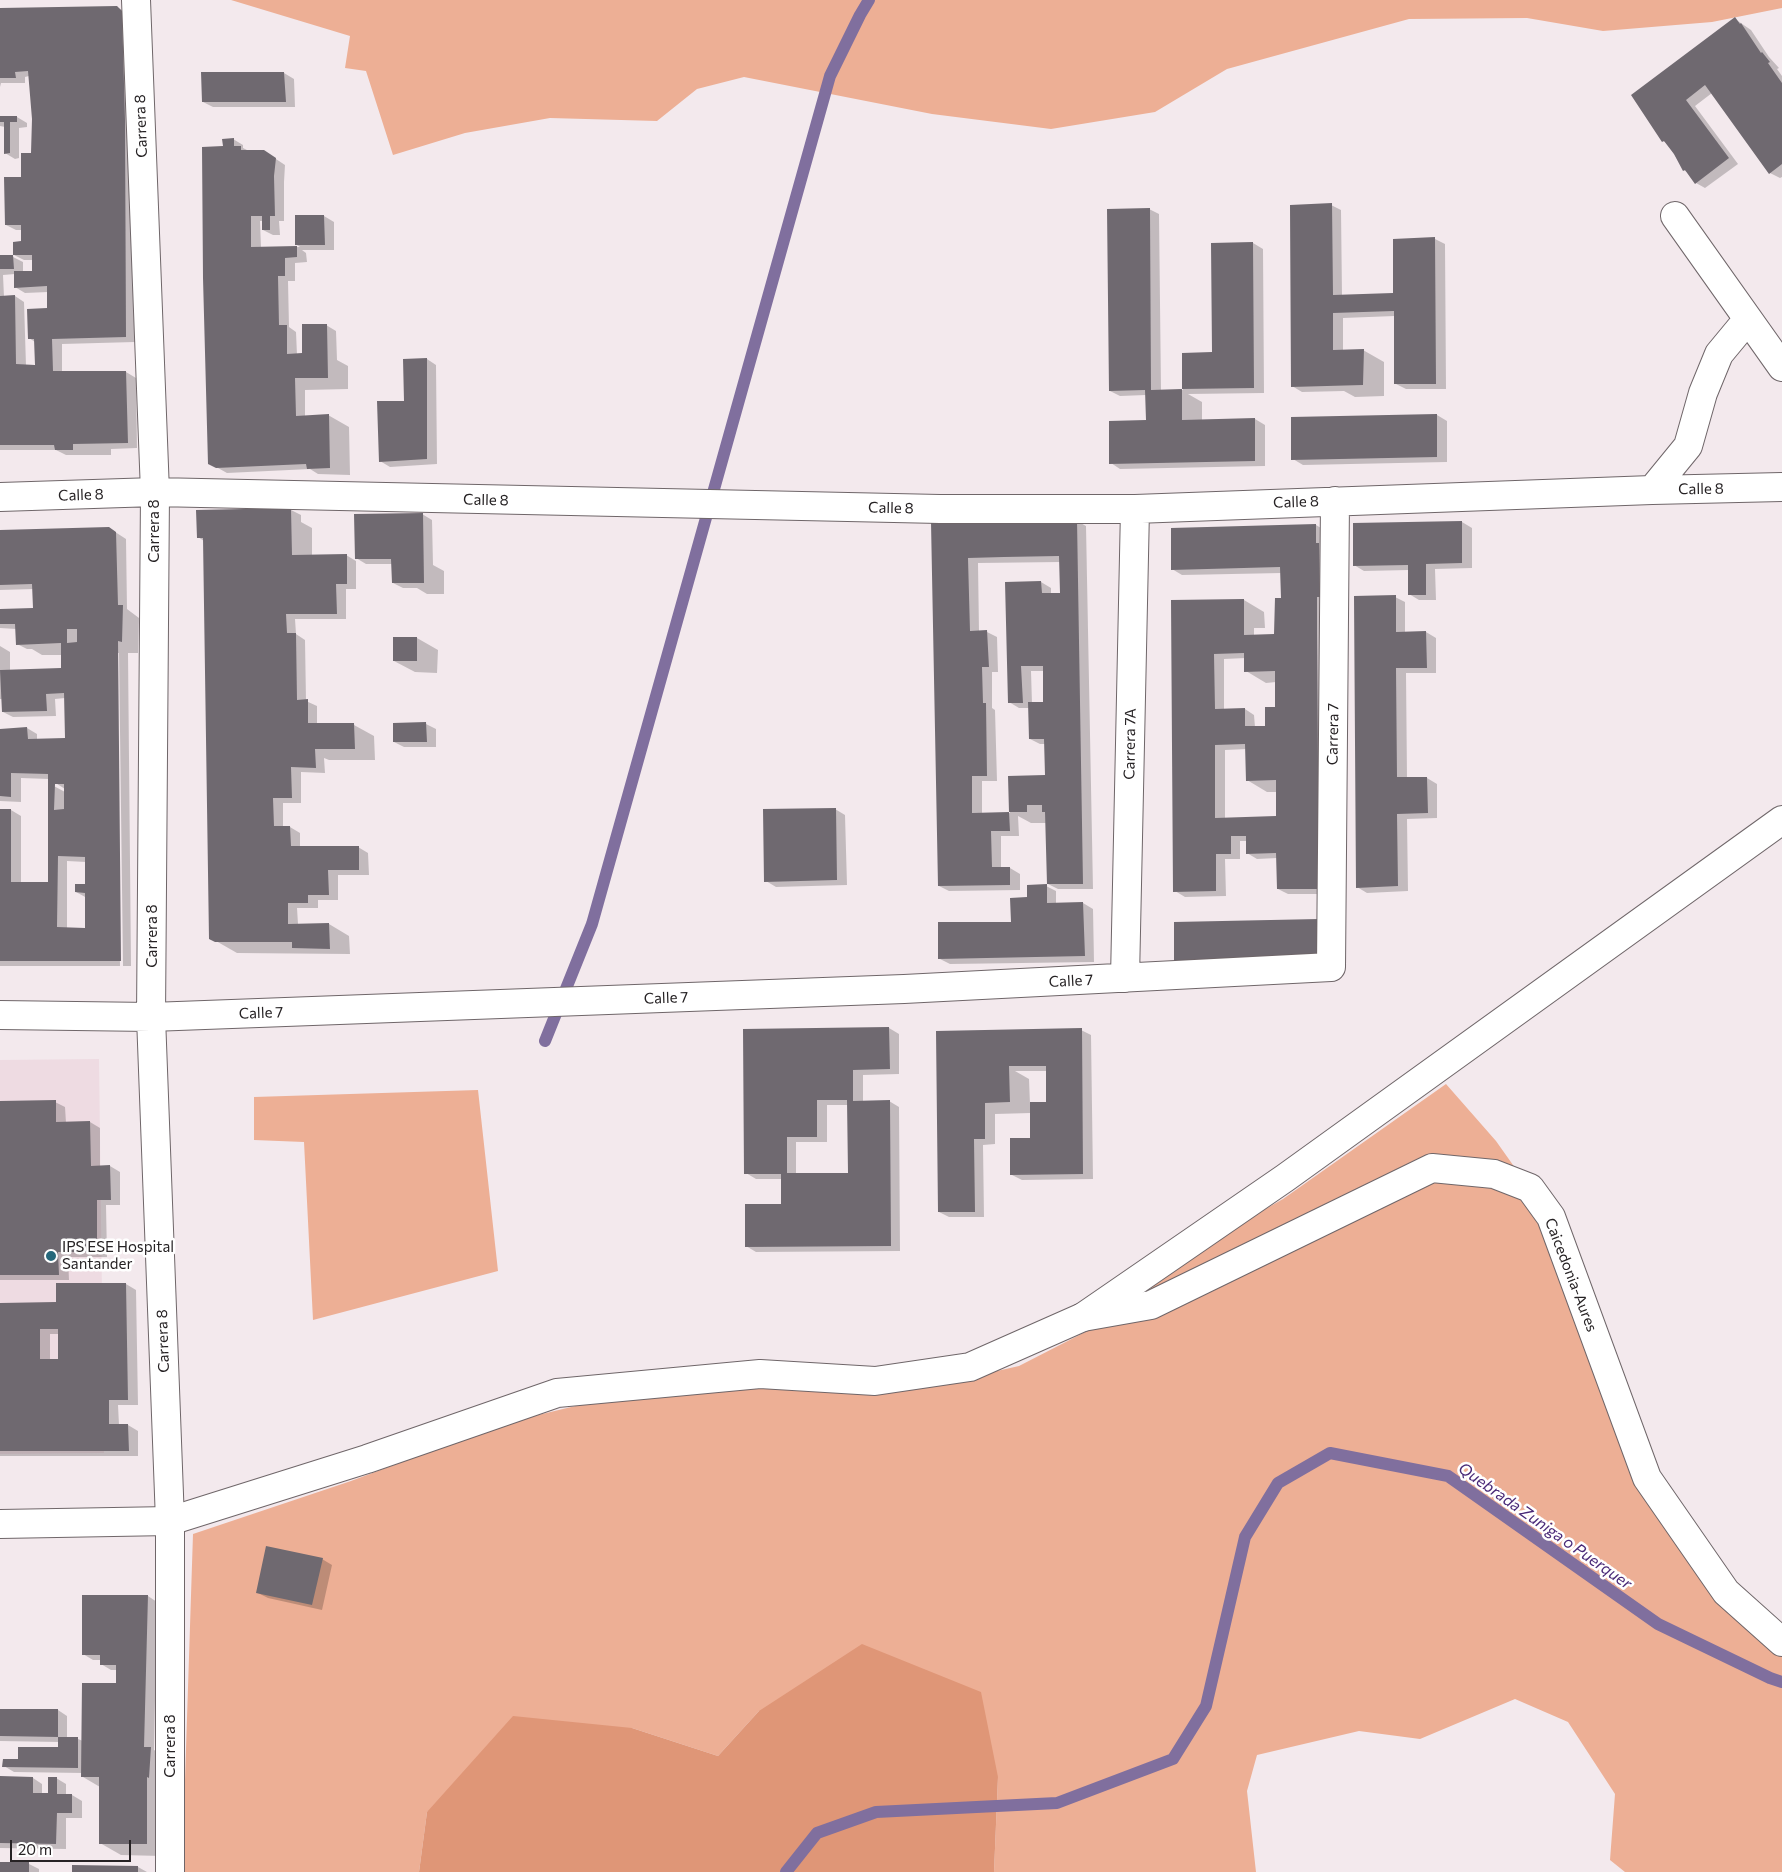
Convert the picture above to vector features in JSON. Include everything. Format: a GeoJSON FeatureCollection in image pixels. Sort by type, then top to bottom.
{"type":"FeatureCollection","features":[{"type":"Feature","properties":{"kind":"street","name":"Carrera 8"},"geometry":{"type":"LineString","coordinates":[[136,0],[155,492],[151,1017],[170,1521],[170,1872]]}},
{"type":"Feature","properties":{"kind":"street"},"geometry":{"type":"LineString","coordinates":[[1675,216],[1782,367]]}},
{"type":"Feature","properties":{"kind":"street"},"geometry":{"type":"LineString","coordinates":[[1652,490],[1688,446],[1703,393],[1719,354],[1748,319]]}},
{"type":"Feature","properties":{"kind":"street","name":"Calle 8"},"geometry":{"type":"LineString","coordinates":[[0,497],[155,492],[940,510],[1135,509],[1782,487]]}},
{"type":"Feature","properties":{"kind":"street","name":"Carrera 7"},"geometry":{"type":"LineString","coordinates":[[1331,967],[1336,501]]}},
{"type":"Feature","properties":{"kind":"street","name":"Carrera 7A"},"geometry":{"type":"LineString","coordinates":[[1125,978],[1135,509]]}},
{"type":"Feature","properties":{"kind":"street"},"geometry":{"type":"LineString","coordinates":[[0,1524],[170,1521],[367,1459],[557,1393],[760,1374],[875,1381],[970,1367],[1083,1317],[1293,1172],[1782,820]]}},
{"type":"Feature","properties":{"kind":"street","name":"Calle 7"},"geometry":{"type":"LineString","coordinates":[[0,1015],[151,1017],[904,990],[1331,967]]}},
{"type":"Feature","properties":{"kind":"street","name":"Caicedonia-Aures"},"geometry":{"type":"LineString","coordinates":[[1083,1317],[1150,1305],[1432,1168],[1494,1174],[1530,1188],[1551,1217],[1647,1478],[1726,1592],[1782,1642]]}},
{"type":"Feature","properties":{"kind":"shaded area"},"geometry":{"type":"Polygon","coordinates":[[[231,0],[1782,0],[1782,8],[1712,22],[1603,31],[1527,18],[1409,19],[1227,69],[1155,112],[1051,129],[932,114],[744,77],[697,89],[657,121],[550,118],[465,133],[393,155],[366,71],[345,68],[350,36],[231,0]]]}},
{"type":"Feature","properties":{"kind":"shaded area","name":"IPS ESE Hospital Santander"},"geometry":{"type":"Polygon","coordinates":[[[99,1059],[104,1453],[0,1454],[0,1060],[99,1059]]]}},
{"type":"Feature","properties":{"kind":"shaded area"},"geometry":{"type":"Polygon","coordinates":[[[1446,1084],[1496,1141],[1542,1206],[1658,1492],[1782,1637],[1782,1872],[1625,1872],[1610,1860],[1615,1794],[1568,1722],[1515,1699],[1420,1739],[1359,1731],[1257,1755],[1247,1791],[1256,1872],[994,1872],[998,1777],[759,1711],[718,1756],[632,1728],[427,1812],[419,1872],[182,1872],[193,1534],[351,1481],[509,1422],[646,1389],[835,1388],[944,1383],[1019,1366],[1128,1310],[1188,1253],[1283,1199],[1446,1084]]]}},
{"type":"Feature","properties":{"kind":"shaded area"},"geometry":{"type":"Polygon","coordinates":[[[478,1090],[498,1271],[313,1320],[304,1142],[254,1140],[254,1097],[478,1090]]]}},
{"type":"Feature","properties":{"kind":"shaded area"},"geometry":{"type":"Polygon","coordinates":[[[862,1644],[981,1692],[998,1777],[994,1872],[419,1872],[427,1812],[513,1716],[632,1728],[718,1756],[759,1711],[862,1644]]]}},
{"type":"Feature","properties":{"kind":"building"},"geometry":{"type":"Polygon","coordinates":[[[117,6],[122,11],[125,120],[126,337],[52,339],[53,371],[126,371],[128,443],[73,444],[73,450],[55,450],[54,445],[0,445],[0,296],[15,295],[16,364],[35,365],[34,339],[28,339],[27,309],[47,308],[47,286],[14,288],[14,271],[32,271],[32,255],[13,255],[13,242],[21,241],[21,225],[5,225],[4,177],[21,177],[21,153],[31,153],[32,119],[28,71],[15,72],[16,78],[0,78],[0,8],[117,6]]]}},
{"type":"Feature","properties":{"kind":"building"},"geometry":{"type":"Polygon","coordinates":[[[1735,17],[1761,53],[1770,62],[1768,63],[1782,83],[1782,164],[1769,174],[1705,85],[1686,100],[1729,158],[1695,184],[1685,170],[1683,171],[1664,141],[1662,142],[1631,95],[1735,17]]]}},
{"type":"Feature","properties":{"kind":"building"},"geometry":{"type":"Polygon","coordinates":[[[201,72],[284,72],[286,102],[202,102],[201,72]]]}},
{"type":"Feature","properties":{"kind":"building"},"geometry":{"type":"Polygon","coordinates":[[[0,116],[17,116],[17,122],[10,122],[10,153],[4,154],[4,122],[0,122],[0,116]]]}},
{"type":"Feature","properties":{"kind":"building"},"geometry":{"type":"Polygon","coordinates":[[[234,138],[234,146],[241,146],[241,150],[264,150],[276,158],[274,176],[275,216],[270,216],[270,230],[262,230],[262,216],[251,216],[251,247],[297,246],[297,257],[285,258],[285,276],[278,276],[279,325],[287,325],[287,354],[302,353],[302,324],[327,324],[328,378],[295,378],[296,416],[329,414],[330,468],[307,469],[306,464],[216,468],[208,464],[202,147],[223,146],[222,139],[234,138]]]}},
{"type":"Feature","properties":{"kind":"building"},"geometry":{"type":"Polygon","coordinates":[[[1332,203],[1333,295],[1393,293],[1393,239],[1435,237],[1436,384],[1394,384],[1394,311],[1333,313],[1333,350],[1364,349],[1363,385],[1291,387],[1290,205],[1332,203]]]}},
{"type":"Feature","properties":{"kind":"building"},"geometry":{"type":"Polygon","coordinates":[[[1150,208],[1151,390],[1182,389],[1182,420],[1255,418],[1255,461],[1109,464],[1109,421],[1146,420],[1145,390],[1109,391],[1107,209],[1150,208]]]}},
{"type":"Feature","properties":{"kind":"building"},"geometry":{"type":"Polygon","coordinates":[[[295,215],[324,215],[325,245],[295,245],[295,215]]]}},
{"type":"Feature","properties":{"kind":"building"},"geometry":{"type":"Polygon","coordinates":[[[1253,242],[1254,388],[1182,389],[1182,353],[1212,352],[1211,243],[1253,242]]]}},
{"type":"Feature","properties":{"kind":"building"},"geometry":{"type":"Polygon","coordinates":[[[0,255],[13,255],[14,269],[0,269],[0,255]]]}},
{"type":"Feature","properties":{"kind":"building"},"geometry":{"type":"Polygon","coordinates":[[[427,358],[427,459],[379,462],[377,401],[404,401],[403,359],[427,358]]]}},
{"type":"Feature","properties":{"kind":"building"},"geometry":{"type":"Polygon","coordinates":[[[1437,414],[1437,457],[1291,460],[1291,417],[1437,414]]]}},
{"type":"Feature","properties":{"kind":"building"},"geometry":{"type":"Polygon","coordinates":[[[291,508],[292,555],[347,554],[347,584],[336,584],[337,614],[286,614],[287,633],[296,633],[297,700],[308,699],[308,723],[354,723],[355,749],[315,749],[316,768],[291,767],[292,798],[273,798],[274,826],[290,826],[291,846],[359,846],[359,870],[328,870],[329,895],[308,895],[308,903],[288,903],[288,924],[329,923],[330,949],[292,948],[292,942],[215,942],[209,939],[203,538],[197,538],[196,510],[291,508]]]}},
{"type":"Feature","properties":{"kind":"building"},"geometry":{"type":"Polygon","coordinates":[[[423,513],[424,583],[392,583],[391,559],[355,559],[354,514],[423,513]]]}},
{"type":"Feature","properties":{"kind":"building"},"geometry":{"type":"Polygon","coordinates":[[[1077,519],[1083,884],[1047,884],[1045,812],[1042,812],[1042,805],[1027,805],[1027,812],[1009,812],[1010,831],[991,831],[992,867],[1010,867],[1010,885],[938,886],[931,522],[1077,519]],[[1059,556],[968,558],[970,631],[987,630],[989,667],[982,667],[983,703],[986,703],[987,776],[972,776],[972,813],[1009,812],[1008,776],[1045,775],[1044,739],[1029,739],[1028,702],[1043,702],[1043,666],[1021,666],[1023,703],[1008,703],[1005,582],[1041,581],[1042,593],[1060,593],[1059,556]]]}},
{"type":"Feature","properties":{"kind":"building"},"geometry":{"type":"Polygon","coordinates":[[[1462,521],[1462,563],[1426,564],[1426,595],[1408,595],[1408,565],[1353,566],[1353,523],[1462,521]]]}},
{"type":"Feature","properties":{"kind":"building"},"geometry":{"type":"Polygon","coordinates":[[[1316,524],[1316,543],[1319,543],[1320,597],[1317,597],[1319,889],[1277,889],[1276,853],[1246,854],[1246,836],[1231,836],[1231,854],[1216,854],[1216,891],[1173,892],[1171,600],[1244,599],[1244,635],[1274,634],[1275,598],[1281,598],[1280,567],[1171,570],[1171,528],[1316,524]],[[1244,653],[1214,654],[1215,709],[1245,708],[1245,726],[1265,726],[1265,707],[1275,707],[1275,671],[1244,672],[1244,653]],[[1245,744],[1215,745],[1215,818],[1276,816],[1276,780],[1246,781],[1245,744]]]}},
{"type":"Feature","properties":{"kind":"building"},"geometry":{"type":"Polygon","coordinates":[[[109,527],[116,532],[118,605],[123,605],[122,642],[118,641],[121,961],[0,961],[0,809],[11,809],[11,882],[48,882],[48,774],[11,773],[11,797],[0,796],[0,729],[27,727],[28,739],[65,738],[64,693],[46,694],[47,711],[2,712],[0,670],[61,668],[61,643],[16,645],[15,624],[0,624],[0,609],[33,608],[32,584],[0,585],[0,530],[109,527]],[[67,629],[67,643],[77,642],[77,629],[67,629]],[[55,784],[54,810],[64,809],[64,784],[55,784]],[[58,856],[57,927],[85,928],[85,893],[75,892],[75,884],[85,884],[85,857],[58,856]]]}},
{"type":"Feature","properties":{"kind":"building"},"geometry":{"type":"Polygon","coordinates":[[[1396,595],[1396,632],[1426,631],[1427,668],[1396,668],[1397,777],[1427,777],[1428,813],[1397,814],[1398,886],[1356,888],[1354,596],[1396,595]]]}},
{"type":"Feature","properties":{"kind":"building"},"geometry":{"type":"Polygon","coordinates":[[[393,637],[417,637],[417,661],[393,661],[393,637]]]}},
{"type":"Feature","properties":{"kind":"building"},"geometry":{"type":"Polygon","coordinates":[[[426,722],[427,742],[393,742],[393,723],[426,722]]]}},
{"type":"Feature","properties":{"kind":"building"},"geometry":{"type":"Polygon","coordinates":[[[836,808],[837,880],[764,882],[763,809],[836,808]]]}},
{"type":"Feature","properties":{"kind":"building"},"geometry":{"type":"Polygon","coordinates":[[[1047,884],[1047,903],[1083,902],[1085,956],[938,959],[938,922],[1011,922],[1010,898],[1027,897],[1027,885],[1047,884]]]}},
{"type":"Feature","properties":{"kind":"building"},"geometry":{"type":"Polygon","coordinates":[[[1319,919],[1319,961],[1174,965],[1174,922],[1319,919]]]}},
{"type":"Feature","properties":{"kind":"building"},"geometry":{"type":"Polygon","coordinates":[[[889,1027],[890,1069],[853,1070],[853,1101],[890,1100],[891,1246],[745,1247],[745,1204],[781,1204],[781,1174],[744,1174],[743,1029],[889,1027]],[[817,1100],[817,1137],[787,1137],[787,1173],[848,1173],[847,1100],[817,1100]]]}},
{"type":"Feature","properties":{"kind":"building"},"geometry":{"type":"Polygon","coordinates":[[[1082,1028],[1083,1174],[1010,1175],[1010,1138],[1030,1138],[1030,1102],[1046,1102],[1046,1066],[1009,1066],[1010,1102],[985,1103],[985,1139],[974,1139],[975,1212],[938,1212],[936,1031],[1082,1028]]]}},
{"type":"Feature","properties":{"kind":"building"},"geometry":{"type":"Polygon","coordinates":[[[56,1100],[56,1122],[90,1121],[91,1166],[110,1165],[111,1200],[97,1200],[97,1252],[58,1252],[59,1275],[0,1275],[0,1101],[56,1100]]]}},
{"type":"Feature","properties":{"kind":"building"},"geometry":{"type":"Polygon","coordinates":[[[56,1283],[126,1283],[128,1400],[109,1400],[109,1424],[128,1424],[129,1451],[0,1451],[0,1303],[56,1302],[56,1283]],[[40,1329],[40,1359],[58,1359],[58,1329],[40,1329]]]}},
{"type":"Feature","properties":{"kind":"building"},"geometry":{"type":"Polygon","coordinates":[[[266,1546],[323,1558],[312,1605],[256,1593],[266,1546]]]}},
{"type":"Feature","properties":{"kind":"building"},"geometry":{"type":"Polygon","coordinates":[[[82,1595],[148,1595],[144,1747],[151,1747],[149,1778],[147,1777],[147,1844],[99,1844],[99,1777],[81,1777],[82,1683],[116,1683],[116,1665],[100,1665],[100,1655],[82,1655],[82,1595]]]}},
{"type":"Feature","properties":{"kind":"building"},"geometry":{"type":"Polygon","coordinates":[[[0,1709],[58,1709],[58,1737],[0,1736],[0,1709]]]}},
{"type":"Feature","properties":{"kind":"building"},"geometry":{"type":"Polygon","coordinates":[[[58,1737],[78,1737],[78,1768],[2,1767],[3,1759],[18,1759],[18,1747],[58,1747],[58,1737]]]}},
{"type":"Feature","properties":{"kind":"building"},"geometry":{"type":"Polygon","coordinates":[[[0,1776],[33,1777],[33,1793],[48,1793],[48,1777],[57,1777],[57,1794],[72,1794],[72,1813],[57,1813],[56,1844],[0,1843],[0,1776]]]}},
{"type":"Feature","properties":{"kind":"building"},"geometry":{"type":"Polygon","coordinates":[[[0,1862],[29,1862],[29,1872],[0,1872],[0,1862]]]}},
{"type":"Feature","properties":{"kind":"building"},"geometry":{"type":"Polygon","coordinates":[[[72,1865],[138,1866],[138,1872],[72,1872],[72,1865]]]}},
{"type":"Feature","properties":{"kind":"waterway"},"geometry":{"type":"LineString","coordinates":[[545,1041],[592,924],[830,76],[869,0]]}},
{"type":"Feature","properties":{"kind":"waterway","name":"Quebrada Zuniga o Puerquer"},"geometry":{"type":"LineString","coordinates":[[786,1872],[817,1833],[876,1812],[1057,1803],[1173,1759],[1206,1706],[1245,1537],[1278,1483],[1330,1453],[1448,1476],[1658,1624],[1782,1682]]}},
{"type":"Feature","properties":{"kind":"place","name":"IPS ESE Hospital Santander"},"geometry":{"type":"Point","coordinates":[51,1256]}}]}
